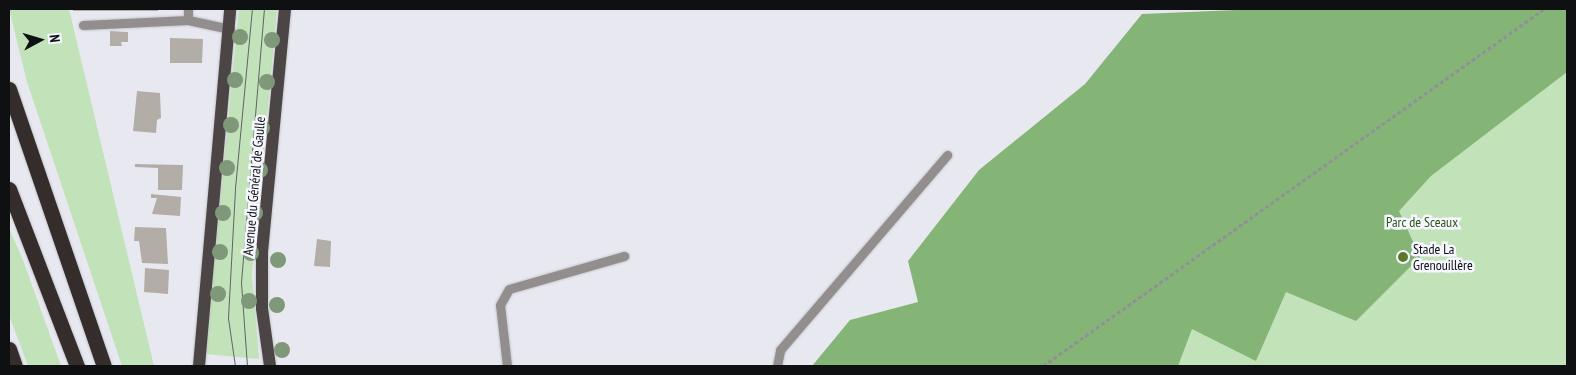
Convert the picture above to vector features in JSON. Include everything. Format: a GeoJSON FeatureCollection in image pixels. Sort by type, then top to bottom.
{"type":"FeatureCollection","features":[{"type":"Feature","properties":{"kind":"highway"},"geometry":{"type":"LineString","coordinates":[[9,89],[104,366]]}},
{"type":"Feature","properties":{"kind":"highway"},"geometry":{"type":"LineString","coordinates":[[9,189],[76,366]]}},
{"type":"Feature","properties":{"kind":"highway"},"geometry":{"type":"LineString","coordinates":[[9,349],[15,366]]}},
{"type":"Feature","properties":{"kind":"main road"},"geometry":{"type":"LineString","coordinates":[[199,366],[230,29],[230,9]]}},
{"type":"Feature","properties":{"kind":"main road","name":"Avenue du Général de Gaulle"},"geometry":{"type":"LineString","coordinates":[[270,366],[262,308],[262,252],[285,9]]}},
{"type":"Feature","properties":{"kind":"lane"},"geometry":{"type":"LineString","coordinates":[[188,9],[188,20]]}},
{"type":"Feature","properties":{"kind":"lane"},"geometry":{"type":"LineString","coordinates":[[83,25],[188,20],[230,29]]}},
{"type":"Feature","properties":{"kind":"lane"},"geometry":{"type":"LineString","coordinates":[[777,366],[780,350],[947,155]]}},
{"type":"Feature","properties":{"kind":"lane"},"geometry":{"type":"LineString","coordinates":[[507,366],[500,304],[509,289],[624,256]]}},
{"type":"Feature","properties":{"kind":"path"},"geometry":{"type":"LineString","coordinates":[[1043,366],[1544,9]]}},
{"type":"Feature","properties":{"kind":"green space"},"geometry":{"type":"Polygon","coordinates":[[[9,9],[69,9],[154,366],[122,366],[27,82],[9,9]]]}},
{"type":"Feature","properties":{"kind":"green space"},"geometry":{"type":"Polygon","coordinates":[[[239,9],[277,9],[252,275],[259,359],[205,354],[239,9]]]}},
{"type":"Feature","properties":{"kind":"green space"},"geometry":{"type":"Polygon","coordinates":[[[1259,9],[1567,9],[1567,72],[1431,176],[1399,211],[1420,257],[1356,321],[1286,292],[1256,361],[1192,329],[1178,366],[812,366],[850,320],[918,302],[908,261],[979,170],[1085,84],[1142,14],[1259,9]]]}},
{"type":"Feature","properties":{"kind":"green space","name":"Parc de Sceaux"},"geometry":{"type":"Polygon","coordinates":[[[1567,9],[1567,366],[965,366],[1567,9]]]}},
{"type":"Feature","properties":{"kind":"green space"},"geometry":{"type":"Polygon","coordinates":[[[9,228],[23,260],[61,366],[28,366],[9,315],[9,228]]]}},
{"type":"Feature","properties":{"kind":"building"},"geometry":{"type":"Polygon","coordinates":[[[73,9],[158,9],[158,11],[73,11],[73,9]]]}},
{"type":"Feature","properties":{"kind":"building"},"geometry":{"type":"Polygon","coordinates":[[[110,31],[128,32],[128,42],[121,42],[122,46],[110,46],[110,31]]]}},
{"type":"Feature","properties":{"kind":"building"},"geometry":{"type":"Polygon","coordinates":[[[170,38],[203,39],[202,63],[170,63],[170,38]]]}},
{"type":"Feature","properties":{"kind":"building"},"geometry":{"type":"Polygon","coordinates":[[[137,91],[160,93],[161,118],[157,120],[156,133],[133,131],[137,91]]]}},
{"type":"Feature","properties":{"kind":"building"},"geometry":{"type":"Polygon","coordinates":[[[135,164],[183,165],[182,190],[158,190],[158,168],[135,167],[135,164]]]}},
{"type":"Feature","properties":{"kind":"building"},"geometry":{"type":"Polygon","coordinates":[[[151,194],[181,197],[180,216],[152,214],[157,198],[151,198],[151,194]]]}},
{"type":"Feature","properties":{"kind":"building"},"geometry":{"type":"Polygon","coordinates":[[[135,227],[166,228],[168,264],[142,263],[139,241],[134,241],[135,227]]]}},
{"type":"Feature","properties":{"kind":"building"},"geometry":{"type":"Polygon","coordinates":[[[317,239],[331,241],[330,267],[314,266],[317,239]]]}},
{"type":"Feature","properties":{"kind":"building"},"geometry":{"type":"Polygon","coordinates":[[[145,268],[169,270],[168,294],[144,292],[145,268]]]}},
{"type":"Feature","properties":{"kind":"tram line"},"geometry":{"type":"LineString","coordinates":[[235,366],[228,318],[235,188],[252,9]]}},
{"type":"Feature","properties":{"kind":"tram line"},"geometry":{"type":"LineString","coordinates":[[247,366],[241,282],[264,9]]}},
{"type":"Feature","properties":{"kind":"place","name":"Stade La Grenouillère"},"geometry":{"type":"Point","coordinates":[1403,257]}}]}
